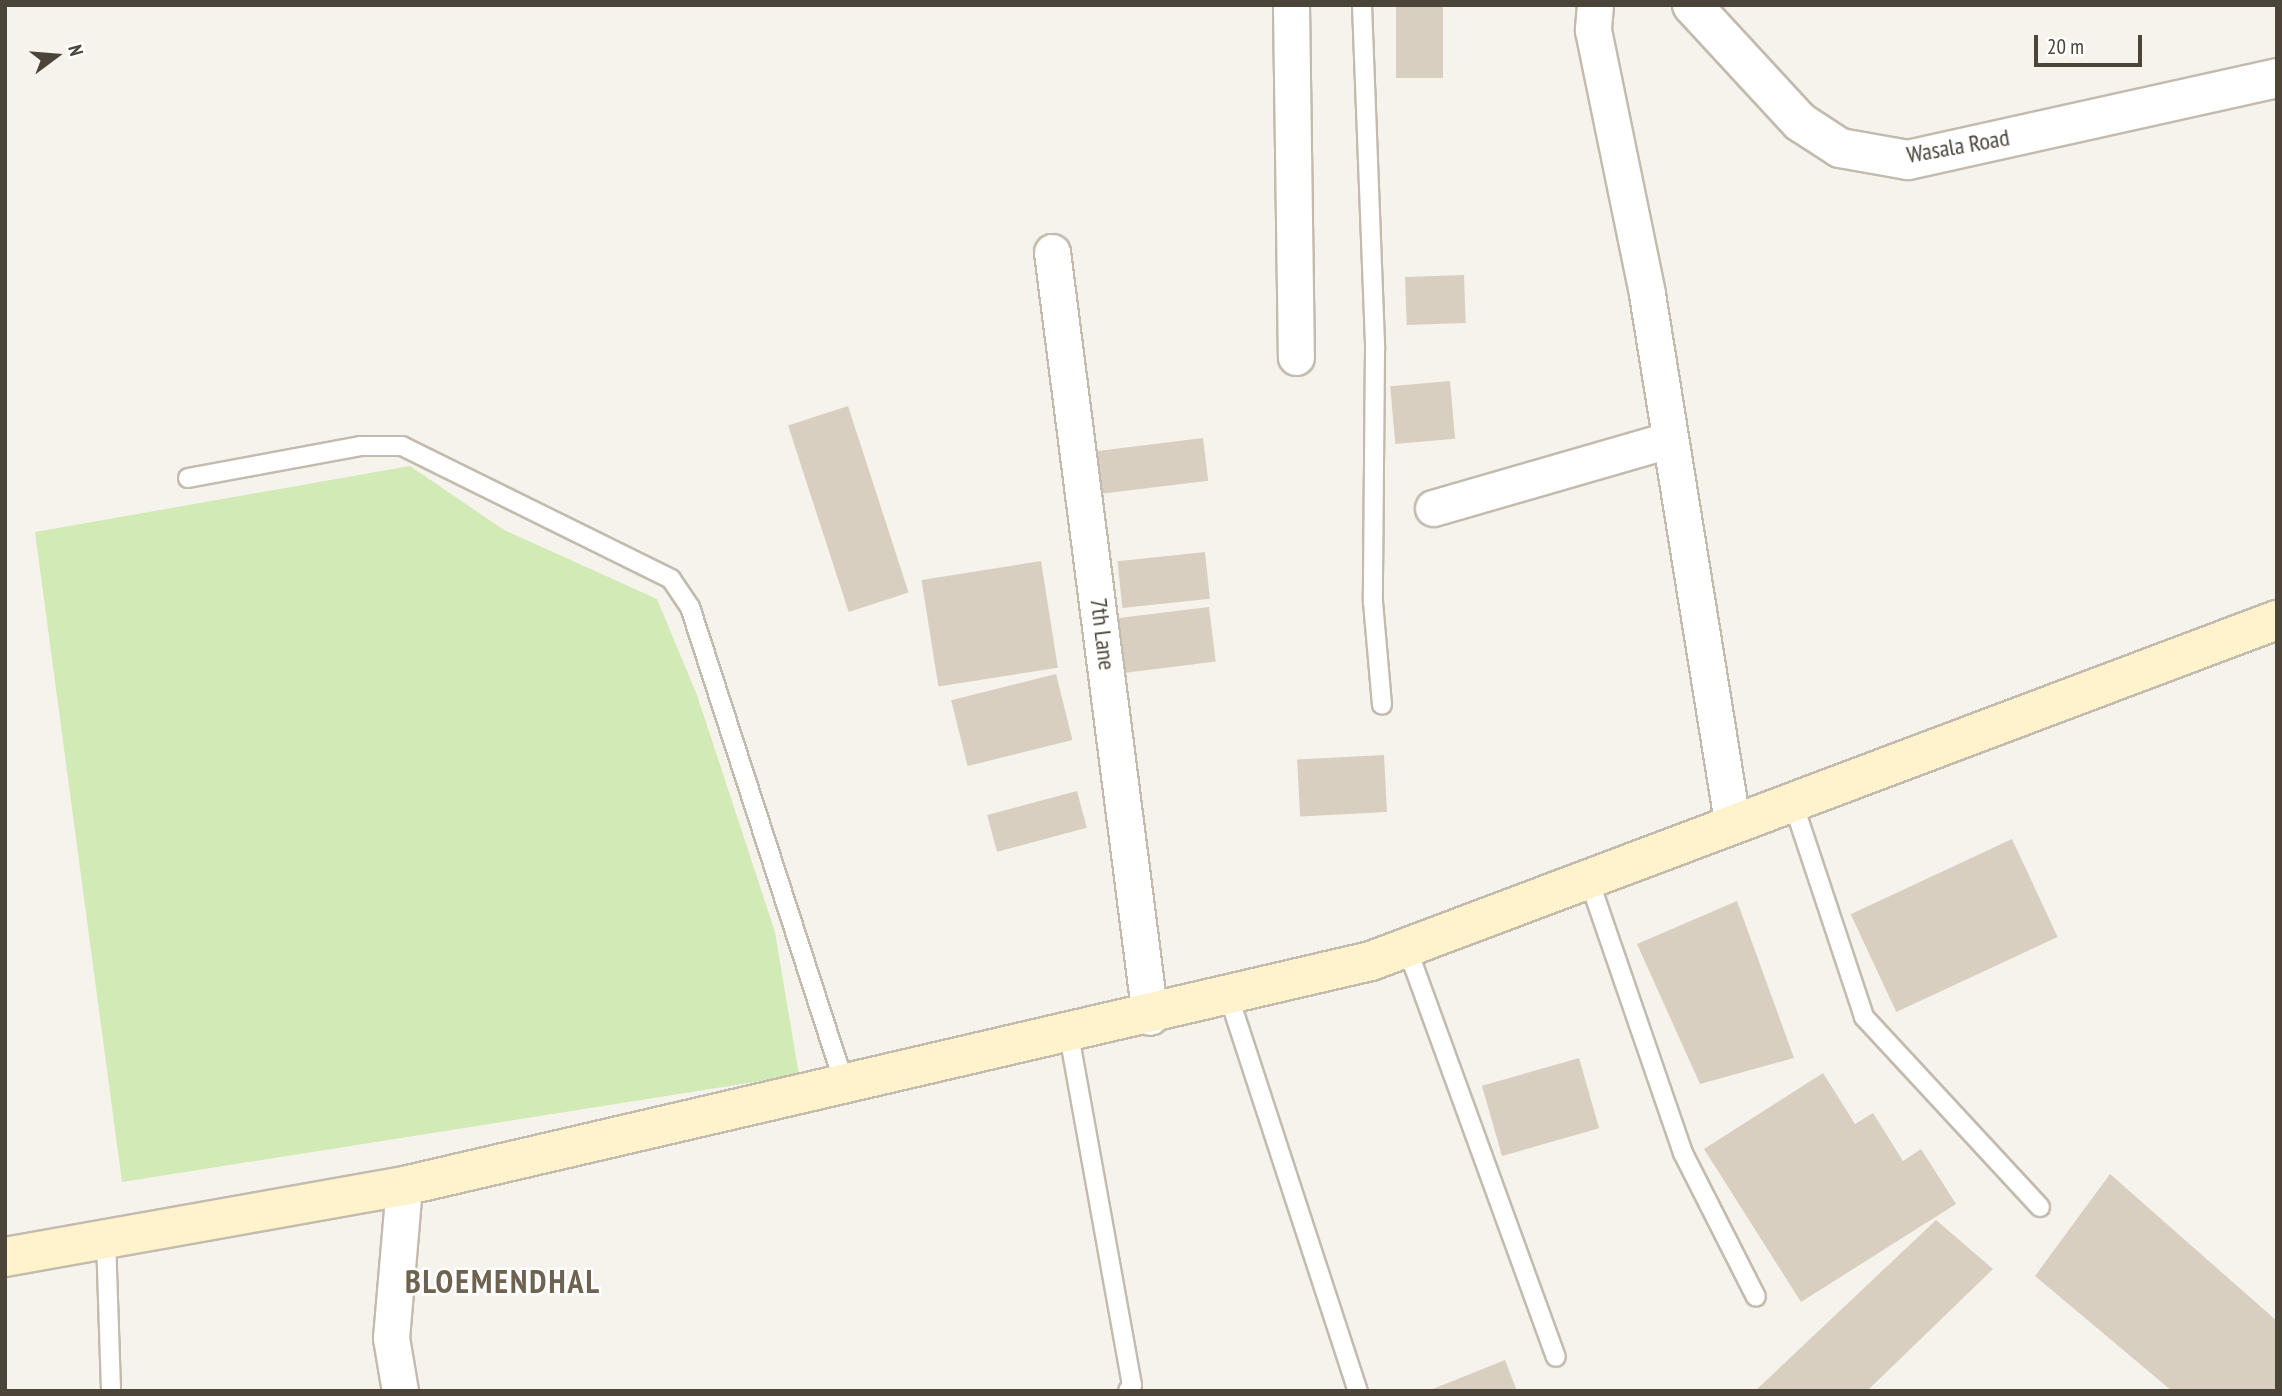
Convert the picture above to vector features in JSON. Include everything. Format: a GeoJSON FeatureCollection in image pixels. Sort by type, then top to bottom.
{"type":"FeatureCollection","features":[{"type":"Feature","properties":{"kind":"main road"},"geometry":{"type":"LineString","coordinates":[[5,1257],[404,1186],[1150,1017],[1407,948],[1732,821],[2277,620]]}},
{"type":"Feature","properties":{"kind":"street"},"geometry":{"type":"LineString","coordinates":[[1291,5],[1296,357]]}},
{"type":"Feature","properties":{"kind":"street"},"geometry":{"type":"LineString","coordinates":[[1595,5],[1593,30],[1669,440],[1732,821]]}},
{"type":"Feature","properties":{"kind":"street","name":"Wasala Road"},"geometry":{"type":"LineString","coordinates":[[1692,5],[1800,122],[1840,148],[1908,160],[2277,78]]}},
{"type":"Feature","properties":{"kind":"street","name":"7th Lane"},"geometry":{"type":"LineString","coordinates":[[1052,252],[1150,1017]]}},
{"type":"Feature","properties":{"kind":"street"},"geometry":{"type":"LineString","coordinates":[[1433,508],[1669,440]]}},
{"type":"Feature","properties":{"kind":"street"},"geometry":{"type":"LineString","coordinates":[[400,1391],[391,1338],[404,1186]]}},
{"type":"Feature","properties":{"kind":"lane"},"geometry":{"type":"LineString","coordinates":[[1362,5],[1375,350],[1373,601],[1382,705]]}},
{"type":"Feature","properties":{"kind":"lane"},"geometry":{"type":"LineString","coordinates":[[188,478],[360,446],[402,446],[671,579],[690,607],[845,1086]]}},
{"type":"Feature","properties":{"kind":"lane"},"geometry":{"type":"LineString","coordinates":[[1792,800],[1864,1017],[2040,1208]]}},
{"type":"Feature","properties":{"kind":"lane"},"geometry":{"type":"LineString","coordinates":[[1588,877],[1683,1153],[1756,1297]]}},
{"type":"Feature","properties":{"kind":"lane"},"geometry":{"type":"LineString","coordinates":[[1407,948],[1556,1357]]}},
{"type":"Feature","properties":{"kind":"lane"},"geometry":{"type":"LineString","coordinates":[[1229,997],[1358,1391]]}},
{"type":"Feature","properties":{"kind":"lane"},"geometry":{"type":"LineString","coordinates":[[1069,1035],[1132,1385],[1128,1391]]}},
{"type":"Feature","properties":{"kind":"lane"},"geometry":{"type":"LineString","coordinates":[[106,1239],[111,1391]]}},
{"type":"Feature","properties":{"kind":"green space"},"geometry":{"type":"Polygon","coordinates":[[[410,466],[504,530],[657,599],[697,695],[775,932],[799,1075],[122,1182],[35,532],[410,466]]]}},
{"type":"Feature","properties":{"kind":"building"},"geometry":{"type":"Polygon","coordinates":[[[1396,5],[1443,5],[1443,78],[1396,78],[1396,5]]]}},
{"type":"Feature","properties":{"kind":"building"},"geometry":{"type":"Polygon","coordinates":[[[1464,275],[1466,323],[1407,325],[1405,277],[1464,275]]]}},
{"type":"Feature","properties":{"kind":"building"},"geometry":{"type":"Polygon","coordinates":[[[1450,381],[1455,439],[1395,444],[1390,386],[1450,381]]]}},
{"type":"Feature","properties":{"kind":"building"},"geometry":{"type":"Polygon","coordinates":[[[848,406],[909,592],[849,612],[788,425],[848,406]]]}},
{"type":"Feature","properties":{"kind":"building"},"geometry":{"type":"Polygon","coordinates":[[[1203,438],[1208,481],[1095,495],[1090,452],[1203,438]]]}},
{"type":"Feature","properties":{"kind":"building"},"geometry":{"type":"Polygon","coordinates":[[[1205,552],[1210,599],[1122,608],[1117,561],[1205,552]]]}},
{"type":"Feature","properties":{"kind":"building"},"geometry":{"type":"Polygon","coordinates":[[[1041,561],[1058,668],[938,687],[921,580],[1041,561]]]}},
{"type":"Feature","properties":{"kind":"building"},"geometry":{"type":"Polygon","coordinates":[[[1209,607],[1216,662],[1125,673],[1119,618],[1209,607]]]}},
{"type":"Feature","properties":{"kind":"building"},"geometry":{"type":"Polygon","coordinates":[[[1056,674],[1072,740],[968,766],[951,700],[1056,674]]]}},
{"type":"Feature","properties":{"kind":"building"},"geometry":{"type":"Polygon","coordinates":[[[1384,755],[1387,812],[1300,816],[1297,760],[1384,755]]]}},
{"type":"Feature","properties":{"kind":"building"},"geometry":{"type":"Polygon","coordinates":[[[1077,791],[1087,828],[997,852],[987,815],[1077,791]]]}},
{"type":"Feature","properties":{"kind":"building"},"geometry":{"type":"Polygon","coordinates":[[[2012,839],[2058,937],[1896,1012],[1851,914],[2012,839]]]}},
{"type":"Feature","properties":{"kind":"building"},"geometry":{"type":"Polygon","coordinates":[[[1737,901],[1794,1058],[1700,1084],[1637,944],[1737,901]]]}},
{"type":"Feature","properties":{"kind":"building"},"geometry":{"type":"Polygon","coordinates":[[[1579,1058],[1599,1128],[1502,1156],[1482,1086],[1579,1058]]]}},
{"type":"Feature","properties":{"kind":"building"},"geometry":{"type":"Polygon","coordinates":[[[1823,1073],[1855,1124],[1873,1113],[1903,1161],[1921,1149],[1956,1204],[1801,1302],[1704,1149],[1823,1073]]]}},
{"type":"Feature","properties":{"kind":"building"},"geometry":{"type":"Polygon","coordinates":[[[2110,1174],[2277,1321],[2277,1391],[2172,1391],[2035,1276],[2110,1174]]]}},
{"type":"Feature","properties":{"kind":"building"},"geometry":{"type":"Polygon","coordinates":[[[1936,1220],[1993,1269],[1867,1391],[1755,1391],[1936,1220]]]}},
{"type":"Feature","properties":{"kind":"building"},"geometry":{"type":"Polygon","coordinates":[[[1505,1360],[1517,1391],[1428,1391],[1505,1360]]]}},
{"type":"Feature","properties":{"kind":"district","name":"BLOEMENDHAL"},"geometry":{"type":"Point","coordinates":[503,1281]}}]}
